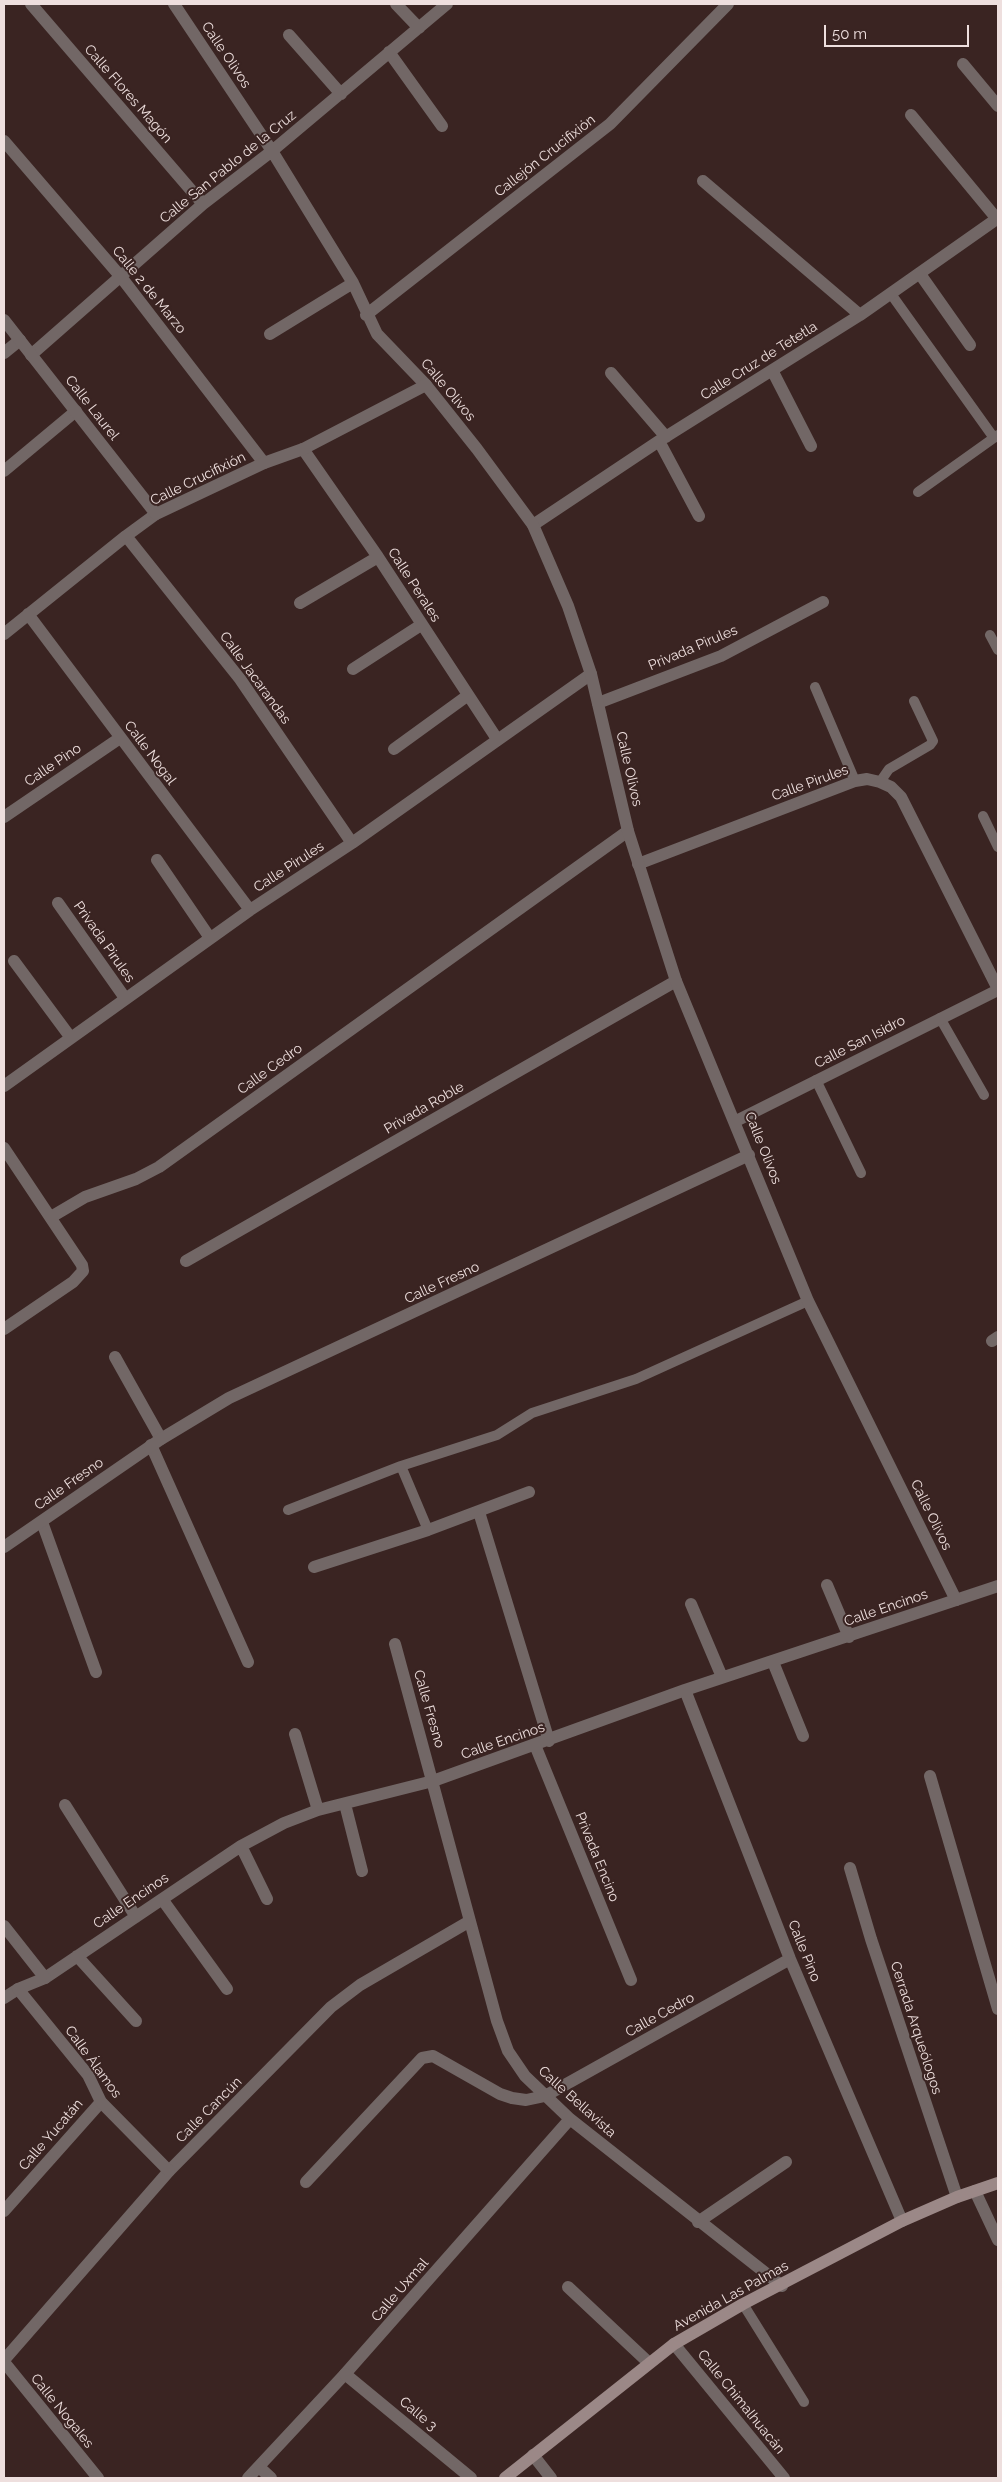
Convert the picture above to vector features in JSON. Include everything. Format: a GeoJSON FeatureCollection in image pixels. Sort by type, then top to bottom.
{"type":"FeatureCollection","features":[{"type":"Feature","properties":{"kind":"main road","name":"Avenida Las Palmas"},"geometry":{"type":"LineString","coordinates":[[505,2478],[674,2344],[743,2304],[782,2286],[902,2222],[957,2197],[998,2183]]}},
{"type":"Feature","properties":{"kind":"street","name":"Calle Flores Magón"},"geometry":{"type":"LineString","coordinates":[[31,4],[203,204]]}},
{"type":"Feature","properties":{"kind":"street","name":"Calle Olivos"},"geometry":{"type":"LineString","coordinates":[[174,4],[272,151],[353,283],[377,334],[426,385],[478,449],[532,525],[568,606],[591,674],[628,831],[676,981],[736,1121],[808,1301],[956,1600]]}},
{"type":"Feature","properties":{"kind":"street"},"geometry":{"type":"LineString","coordinates":[[396,4],[419,28]]}},
{"type":"Feature","properties":{"kind":"street","name":"Calle San Pablo de la Cruz"},"geometry":{"type":"LineString","coordinates":[[30,355],[203,204],[272,151],[447,4]]}},
{"type":"Feature","properties":{"kind":"street","name":"Callejón Crucifixión"},"geometry":{"type":"LineString","coordinates":[[366,314],[610,124],[728,4]]}},
{"type":"Feature","properties":{"kind":"street"},"geometry":{"type":"LineString","coordinates":[[289,35],[341,94]]}},
{"type":"Feature","properties":{"kind":"street"},"geometry":{"type":"LineString","coordinates":[[389,52],[442,126]]}},
{"type":"Feature","properties":{"kind":"street"},"geometry":{"type":"LineString","coordinates":[[963,64],[998,106]]}},
{"type":"Feature","properties":{"kind":"street"},"geometry":{"type":"LineString","coordinates":[[911,115],[998,219]]}},
{"type":"Feature","properties":{"kind":"street","name":"Calle 2 de Marzo"},"geometry":{"type":"LineString","coordinates":[[4,141],[121,277],[264,463]]}},
{"type":"Feature","properties":{"kind":"street"},"geometry":{"type":"LineString","coordinates":[[703,181],[860,315]]}},
{"type":"Feature","properties":{"kind":"street","name":"Calle Cruz de Tetetla"},"geometry":{"type":"LineString","coordinates":[[532,525],[662,439],[860,315],[998,219]]}},
{"type":"Feature","properties":{"kind":"street"},"geometry":{"type":"LineString","coordinates":[[920,274],[970,345]]}},
{"type":"Feature","properties":{"kind":"street"},"geometry":{"type":"LineString","coordinates":[[270,334],[353,283]]}},
{"type":"Feature","properties":{"kind":"street","name":"Calle Laurel"},"geometry":{"type":"LineString","coordinates":[[4,320],[156,514]]}},
{"type":"Feature","properties":{"kind":"street"},"geometry":{"type":"LineString","coordinates":[[4,353],[20,340]]}},
{"type":"Feature","properties":{"kind":"street"},"geometry":{"type":"LineString","coordinates":[[772,370],[811,446]]}},
{"type":"Feature","properties":{"kind":"street"},"geometry":{"type":"LineString","coordinates":[[612,373],[662,439],[699,516]]}},
{"type":"Feature","properties":{"kind":"street","name":"Calle Crucifixión"},"geometry":{"type":"LineString","coordinates":[[4,634],[156,514],[264,463],[303,449],[426,385]]}},
{"type":"Feature","properties":{"kind":"street"},"geometry":{"type":"LineString","coordinates":[[4,471],[76,411]]}},
{"type":"Feature","properties":{"kind":"street","name":"Calle Perales"},"geometry":{"type":"LineString","coordinates":[[303,449],[378,557],[467,696],[497,739]]}},
{"type":"Feature","properties":{"kind":"street","name":"Calle Jacarandas"},"geometry":{"type":"LineString","coordinates":[[126,536],[240,679],[352,843]]}},
{"type":"Feature","properties":{"kind":"street"},"geometry":{"type":"LineString","coordinates":[[300,603],[378,557]]}},
{"type":"Feature","properties":{"kind":"street","name":"Privada Pirules"},"geometry":{"type":"LineString","coordinates":[[598,703],[721,656],[824,602]]}},
{"type":"Feature","properties":{"kind":"street","name":"Calle Nogal"},"geometry":{"type":"LineString","coordinates":[[28,614],[250,910]]}},
{"type":"Feature","properties":{"kind":"street"},"geometry":{"type":"LineString","coordinates":[[353,669],[422,625]]}},
{"type":"Feature","properties":{"kind":"street","name":"Calle Pirules"},"geometry":{"type":"LineString","coordinates":[[4,1086],[210,938],[352,843],[591,674]]}},
{"type":"Feature","properties":{"kind":"street"},"geometry":{"type":"LineString","coordinates":[[394,749],[467,696]]}},
{"type":"Feature","properties":{"kind":"street","name":"Calle Pino"},"geometry":{"type":"LineString","coordinates":[[4,817],[120,738]]}},
{"type":"Feature","properties":{"kind":"street","name":"Calle Pirules"},"geometry":{"type":"LineString","coordinates":[[638,864],[855,781],[867,779],[880,782]]}},
{"type":"Feature","properties":{"kind":"street"},"geometry":{"type":"LineString","coordinates":[[880,782],[891,787],[901,798],[998,989]]}},
{"type":"Feature","properties":{"kind":"street","name":"Calle Cedro"},"geometry":{"type":"LineString","coordinates":[[51,1217],[86,1197],[136,1179],[160,1167],[628,831]]}},
{"type":"Feature","properties":{"kind":"street"},"geometry":{"type":"LineString","coordinates":[[157,860],[210,938]]}},
{"type":"Feature","properties":{"kind":"street","name":"Privada Pirules"},"geometry":{"type":"LineString","coordinates":[[58,903],[125,998]]}},
{"type":"Feature","properties":{"kind":"street"},"geometry":{"type":"LineString","coordinates":[[14,961],[71,1038]]}},
{"type":"Feature","properties":{"kind":"street","name":"Privada Roble"},"geometry":{"type":"LineString","coordinates":[[186,1261],[676,981]]}},
{"type":"Feature","properties":{"kind":"street","name":"Calle San Isidro"},"geometry":{"type":"LineString","coordinates":[[736,1121],[998,989]]}},
{"type":"Feature","properties":{"kind":"street"},"geometry":{"type":"LineString","coordinates":[[4,1148],[82,1264],[83,1271],[74,1282],[4,1329]]}},
{"type":"Feature","properties":{"kind":"street","name":"Calle Fresno"},"geometry":{"type":"LineString","coordinates":[[4,1547],[156,1442],[229,1398],[749,1155]]}},
{"type":"Feature","properties":{"kind":"street"},"geometry":{"type":"LineString","coordinates":[[115,1357],[156,1442],[248,1662]]}},
{"type":"Feature","properties":{"kind":"street"},"geometry":{"type":"LineString","coordinates":[[314,1567],[428,1530],[529,1492]]}},
{"type":"Feature","properties":{"kind":"street"},"geometry":{"type":"LineString","coordinates":[[479,1512],[549,1741]]}},
{"type":"Feature","properties":{"kind":"street"},"geometry":{"type":"LineString","coordinates":[[42,1522],[96,1672]]}},
{"type":"Feature","properties":{"kind":"street"},"geometry":{"type":"LineString","coordinates":[[827,1586],[849,1637]]}},
{"type":"Feature","properties":{"kind":"street","name":"Calle Encinos"},"geometry":{"type":"LineString","coordinates":[[4,1998],[18,1989],[45,1978],[241,1846],[284,1823],[318,1810],[433,1781],[549,1741],[685,1690],[998,1586]]}},
{"type":"Feature","properties":{"kind":"street"},"geometry":{"type":"LineString","coordinates":[[691,1604],[722,1678]]}},
{"type":"Feature","properties":{"kind":"street","name":"Calle Fresno"},"geometry":{"type":"LineString","coordinates":[[395,1644],[433,1781]]}},
{"type":"Feature","properties":{"kind":"street"},"geometry":{"type":"LineString","coordinates":[[773,1662],[803,1736]]}},
{"type":"Feature","properties":{"kind":"street","name":"Calle Pino"},"geometry":{"type":"LineString","coordinates":[[685,1690],[790,1959],[902,2222]]}},
{"type":"Feature","properties":{"kind":"street"},"geometry":{"type":"LineString","coordinates":[[295,1734],[318,1810]]}},
{"type":"Feature","properties":{"kind":"street","name":"Privada Encino"},"geometry":{"type":"LineString","coordinates":[[535,1745],[631,1980]]}},
{"type":"Feature","properties":{"kind":"street"},"geometry":{"type":"LineString","coordinates":[[930,1776],[998,2009]]}},
{"type":"Feature","properties":{"kind":"street","name":"Calle Bellavista"},"geometry":{"type":"LineString","coordinates":[[433,1781],[497,2021],[508,2051],[525,2076],[570,2119],[698,2222],[782,2286]]}},
{"type":"Feature","properties":{"kind":"street"},"geometry":{"type":"LineString","coordinates":[[65,1804],[136,1917]]}},
{"type":"Feature","properties":{"kind":"street"},"geometry":{"type":"LineString","coordinates":[[345,1804],[362,1871]]}},
{"type":"Feature","properties":{"kind":"street"},"geometry":{"type":"LineString","coordinates":[[241,1846],[267,1899]]}},
{"type":"Feature","properties":{"kind":"street","name":"Cerrada Arqueólogos"},"geometry":{"type":"LineString","coordinates":[[850,1868],[874,1949],[957,2197]]}},
{"type":"Feature","properties":{"kind":"street"},"geometry":{"type":"LineString","coordinates":[[162,1899],[227,1989]]}},
{"type":"Feature","properties":{"kind":"street","name":"Calle Cancún"},"geometry":{"type":"LineString","coordinates":[[4,2361],[170,2171],[332,2007],[360,1985],[470,1921]]}},
{"type":"Feature","properties":{"kind":"street"},"geometry":{"type":"LineString","coordinates":[[4,1926],[45,1978]]}},
{"type":"Feature","properties":{"kind":"street"},"geometry":{"type":"LineString","coordinates":[[78,1956],[136,2021]]}},
{"type":"Feature","properties":{"kind":"street","name":"Calle Cedro"},"geometry":{"type":"LineString","coordinates":[[545,2096],[790,1959]]}},
{"type":"Feature","properties":{"kind":"street","name":"Calle Álamos"},"geometry":{"type":"LineString","coordinates":[[18,1989],[88,2075],[100,2102],[170,2171]]}},
{"type":"Feature","properties":{"kind":"street"},"geometry":{"type":"LineString","coordinates":[[306,2182],[416,2062],[428,2055],[438,2058],[500,2094],[526,2100],[545,2096]]}},
{"type":"Feature","properties":{"kind":"street","name":"Calle Yucatán"},"geometry":{"type":"LineString","coordinates":[[4,2211],[100,2102]]}},
{"type":"Feature","properties":{"kind":"street","name":"Calle Uxmal"},"geometry":{"type":"LineString","coordinates":[[248,2478],[345,2374],[570,2119]]}},
{"type":"Feature","properties":{"kind":"street"},"geometry":{"type":"LineString","coordinates":[[698,2222],[786,2162]]}},
{"type":"Feature","properties":{"kind":"street"},"geometry":{"type":"LineString","coordinates":[[975,2191],[998,2240]]}},
{"type":"Feature","properties":{"kind":"street"},"geometry":{"type":"LineString","coordinates":[[568,2287],[649,2363]]}},
{"type":"Feature","properties":{"kind":"street","name":"Calle Chimalhuacán"},"geometry":{"type":"LineString","coordinates":[[674,2344],[784,2478]]}},
{"type":"Feature","properties":{"kind":"street","name":"Calle Nogales"},"geometry":{"type":"LineString","coordinates":[[4,2361],[95,2478]]}},
{"type":"Feature","properties":{"kind":"street","name":"Calle 3"},"geometry":{"type":"LineString","coordinates":[[345,2374],[471,2478]]}},
{"type":"Feature","properties":{"kind":"street"},"geometry":{"type":"LineString","coordinates":[[533,2455],[551,2478]]}},
{"type":"Feature","properties":{"kind":"street"},"geometry":{"type":"LineString","coordinates":[[258,2467],[271,2478]]}},
{"type":"Feature","properties":{"kind":"lane"},"geometry":{"type":"LineString","coordinates":[[891,294],[996,437],[918,492]]}},
{"type":"Feature","properties":{"kind":"lane"},"geometry":{"type":"LineString","coordinates":[[990,635],[998,650]]}},
{"type":"Feature","properties":{"kind":"lane"},"geometry":{"type":"LineString","coordinates":[[814,687],[855,781]]}},
{"type":"Feature","properties":{"kind":"lane"},"geometry":{"type":"LineString","coordinates":[[880,782],[888,769],[934,741],[914,701]]}},
{"type":"Feature","properties":{"kind":"lane"},"geometry":{"type":"LineString","coordinates":[[983,816],[998,847]]}},
{"type":"Feature","properties":{"kind":"lane"},"geometry":{"type":"LineString","coordinates":[[940,1018],[984,1095]]}},
{"type":"Feature","properties":{"kind":"lane"},"geometry":{"type":"LineString","coordinates":[[816,1080],[861,1173]]}},
{"type":"Feature","properties":{"kind":"lane"},"geometry":{"type":"LineString","coordinates":[[288,1510],[401,1466],[498,1435],[532,1413],[636,1379],[808,1301]]}},
{"type":"Feature","properties":{"kind":"lane"},"geometry":{"type":"LineString","coordinates":[[401,1466],[428,1530]]}},
{"type":"Feature","properties":{"kind":"lane"},"geometry":{"type":"LineString","coordinates":[[743,2304],[804,2402]]}}]}
